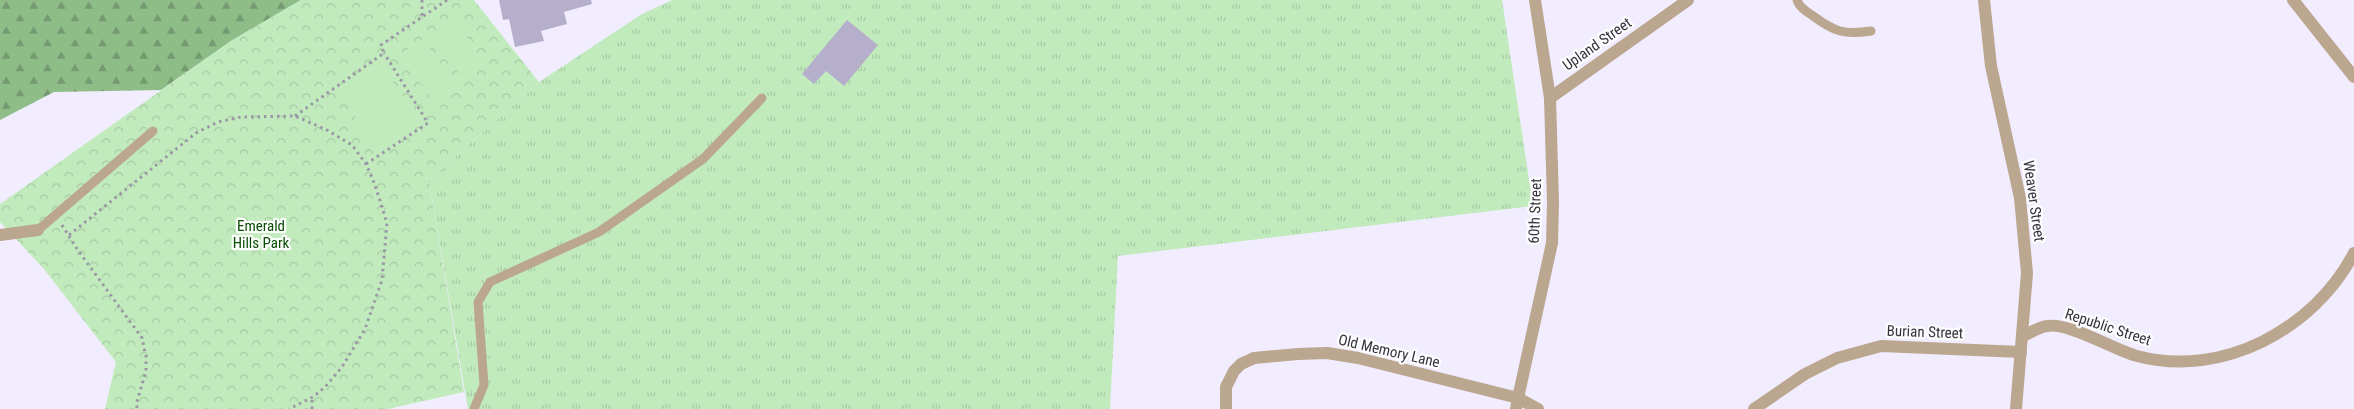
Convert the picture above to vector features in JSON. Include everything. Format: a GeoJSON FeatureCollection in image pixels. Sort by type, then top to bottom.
{"type":"FeatureCollection","features":[{"type":"Feature","properties":{"kind":"street","name":"60th Street"},"geometry":{"type":"LineString","coordinates":[[1517,404],[1552,243],[1553,202],[1550,98],[1535,0]]}},
{"type":"Feature","properties":{"kind":"street","name":"Upland Street"},"geometry":{"type":"LineString","coordinates":[[1550,98],[1688,0]]}},
{"type":"Feature","properties":{"kind":"street","name":"Weaver Street"},"geometry":{"type":"LineString","coordinates":[[1984,0],[1991,66],[2020,198],[2027,273],[2016,409]]}},
{"type":"Feature","properties":{"kind":"street"},"geometry":{"type":"LineString","coordinates":[[2293,0],[2354,77]]}},
{"type":"Feature","properties":{"kind":"street"},"geometry":{"type":"LineString","coordinates":[[0,235],[38,230]]}},
{"type":"Feature","properties":{"kind":"street","name":"Republic Street"},"geometry":{"type":"LineString","coordinates":[[2023,336],[2048,326],[2068,329],[2137,356],[2159,360],[2182,361],[2226,355],[2268,339],[2305,315],[2336,283],[2354,252]]}},
{"type":"Feature","properties":{"kind":"street","name":"Burian Street"},"geometry":{"type":"LineString","coordinates":[[1754,409],[1805,374],[1837,358],[1880,346],[2020,352]]}},
{"type":"Feature","properties":{"kind":"street","name":"Old Memory Lane"},"geometry":{"type":"LineString","coordinates":[[1226,409],[1226,388],[1234,371],[1241,364],[1254,358],[1327,353],[1358,358],[1517,404]]}},
{"type":"Feature","properties":{"kind":"street"},"geometry":{"type":"LineString","coordinates":[[1517,404],[1538,409]]}},
{"type":"Feature","properties":{"kind":"lane"},"geometry":{"type":"LineString","coordinates":[[1796,0],[1809,13],[1836,32],[1854,34],[1871,31]]}},
{"type":"Feature","properties":{"kind":"lane"},"geometry":{"type":"LineString","coordinates":[[474,409],[484,385],[478,302],[490,282],[599,232],[703,159],[762,98]]}},
{"type":"Feature","properties":{"kind":"lane"},"geometry":{"type":"LineString","coordinates":[[38,230],[152,131]]}},
{"type":"Feature","properties":{"kind":"path"},"geometry":{"type":"LineString","coordinates":[[422,0],[422,17]]}},
{"type":"Feature","properties":{"kind":"path"},"geometry":{"type":"LineString","coordinates":[[366,164],[428,123],[384,53],[381,45],[446,0]]}},
{"type":"Feature","properties":{"kind":"path"},"geometry":{"type":"LineString","coordinates":[[295,116],[384,53]]}},
{"type":"Feature","properties":{"kind":"path"},"geometry":{"type":"LineString","coordinates":[[138,409],[136,405],[146,371],[146,358],[142,338],[77,250],[69,235],[196,133],[211,126],[241,117],[295,116],[327,130],[352,145],[366,164],[387,223],[382,280],[365,330],[342,367],[325,387],[313,397],[289,409]]}},
{"type":"Feature","properties":{"kind":"path"},"geometry":{"type":"LineString","coordinates":[[312,409],[313,397]]}},
{"type":"Feature","properties":{"kind":"green space"},"geometry":{"type":"Polygon","coordinates":[[[0,0],[301,0],[231,41],[161,90],[54,92],[0,120],[0,0]]]}},
{"type":"Feature","properties":{"kind":"green space","name":"Emerald Hills Park"},"geometry":{"type":"Polygon","coordinates":[[[301,0],[474,0],[539,82],[429,180],[464,392],[388,409],[105,409],[116,362],[43,268],[0,222],[0,204],[231,41],[301,0]]]}},
{"type":"Feature","properties":{"kind":"green space"},"geometry":{"type":"Polygon","coordinates":[[[672,0],[1502,0],[1533,206],[1118,256],[1110,409],[468,409],[429,180],[539,82],[642,14],[672,0]]]}},
{"type":"Feature","properties":{"kind":"green space"},"geometry":{"type":"Polygon","coordinates":[[[454,18],[486,66],[464,81],[432,33],[454,18]]]}},
{"type":"Feature","properties":{"kind":"green space"},"geometry":{"type":"Polygon","coordinates":[[[423,39],[456,87],[434,102],[401,54],[423,39]]]}},
{"type":"Feature","properties":{"kind":"green space"},"geometry":{"type":"Polygon","coordinates":[[[378,60],[420,123],[378,151],[336,88],[378,60]]]}},
{"type":"Feature","properties":{"kind":"building"},"geometry":{"type":"Polygon","coordinates":[[[499,0],[591,0],[592,4],[564,12],[567,24],[541,31],[544,41],[515,47],[509,19],[503,20],[499,0]]]}},
{"type":"Feature","properties":{"kind":"building"},"geometry":{"type":"Polygon","coordinates":[[[847,20],[878,45],[844,86],[826,71],[814,84],[802,74],[847,20]]]}}]}
